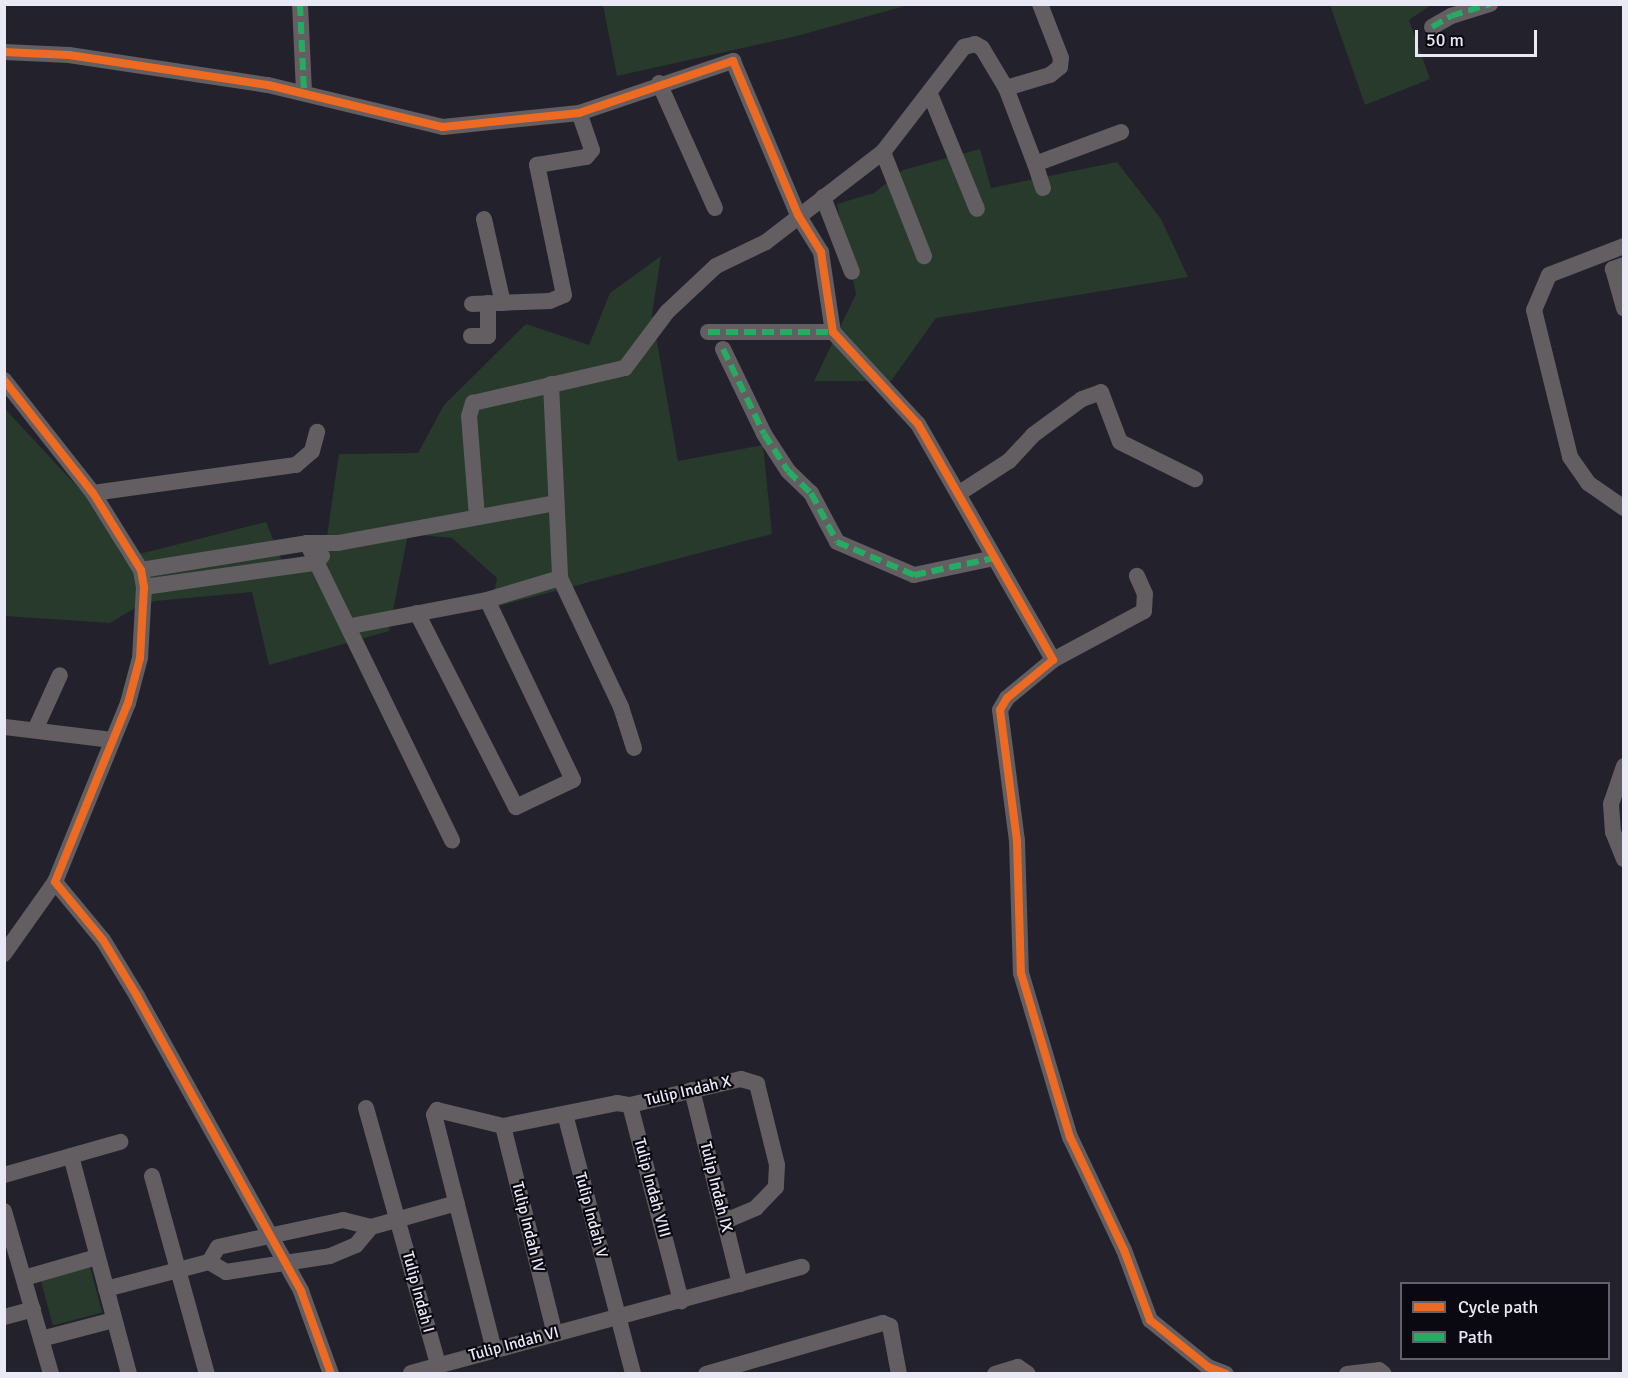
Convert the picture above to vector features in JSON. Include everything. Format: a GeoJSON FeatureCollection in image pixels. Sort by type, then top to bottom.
{"type":"FeatureCollection","features":[{"type":"Feature","properties":{"kind":"street"},"geometry":{"type":"LineString","coordinates":[[300,4],[304,93]]}},
{"type":"Feature","properties":{"kind":"street"},"geometry":{"type":"LineString","coordinates":[[1006,88],[1050,75],[1060,67],[1061,58],[1040,4]]}},
{"type":"Feature","properties":{"kind":"street"},"geometry":{"type":"LineString","coordinates":[[1432,27],[1451,16],[1490,4]]}},
{"type":"Feature","properties":{"kind":"street"},"geometry":{"type":"LineString","coordinates":[[477,517],[469,416],[473,404],[626,368],[667,312],[716,266],[766,242],[798,215],[883,152],[930,94],[955,57],[975,44],[1006,88],[1042,188]]}},
{"type":"Feature","properties":{"kind":"street"},"geometry":{"type":"LineString","coordinates":[[4,52],[69,55],[304,93],[443,127],[579,113],[659,83],[733,61],[798,215],[821,252],[833,332],[918,424],[961,492],[994,558],[1053,660]]}},
{"type":"Feature","properties":{"kind":"street"},"geometry":{"type":"LineString","coordinates":[[659,83],[715,208]]}},
{"type":"Feature","properties":{"kind":"street"},"geometry":{"type":"LineString","coordinates":[[930,94],[977,209]]}},
{"type":"Feature","properties":{"kind":"street"},"geometry":{"type":"LineString","coordinates":[[488,304],[550,301],[564,295],[537,165],[586,156],[592,150],[579,113]]}},
{"type":"Feature","properties":{"kind":"street"},"geometry":{"type":"LineString","coordinates":[[1035,164],[1121,132]]}},
{"type":"Feature","properties":{"kind":"street"},"geometry":{"type":"LineString","coordinates":[[883,152],[924,256]]}},
{"type":"Feature","properties":{"kind":"street"},"geometry":{"type":"LineString","coordinates":[[823,197],[852,272]]}},
{"type":"Feature","properties":{"kind":"street"},"geometry":{"type":"LineString","coordinates":[[471,336],[488,336],[484,219]]}},
{"type":"Feature","properties":{"kind":"street"},"geometry":{"type":"LineString","coordinates":[[1623,246],[1549,275],[1534,310],[1570,456],[1588,483],[1623,508]]}},
{"type":"Feature","properties":{"kind":"street"},"geometry":{"type":"LineString","coordinates":[[1623,265],[1613,269],[1623,308]]}},
{"type":"Feature","properties":{"kind":"street"},"geometry":{"type":"LineString","coordinates":[[708,332],[833,332]]}},
{"type":"Feature","properties":{"kind":"street"},"geometry":{"type":"LineString","coordinates":[[723,350],[764,434],[788,471],[811,493],[837,542],[914,575],[994,558]]}},
{"type":"Feature","properties":{"kind":"street"},"geometry":{"type":"LineString","coordinates":[[4,380],[93,493],[142,579],[140,658],[112,740],[55,882],[4,954]]}},
{"type":"Feature","properties":{"kind":"street"},"geometry":{"type":"LineString","coordinates":[[551,384],[560,578],[621,708],[634,747]]}},
{"type":"Feature","properties":{"kind":"street"},"geometry":{"type":"LineString","coordinates":[[961,492],[1009,461],[1059,415],[1101,392],[1120,442],[1195,478]]}},
{"type":"Feature","properties":{"kind":"street"},"geometry":{"type":"LineString","coordinates":[[93,493],[296,465],[312,451],[317,432]]}},
{"type":"Feature","properties":{"kind":"street"},"geometry":{"type":"LineString","coordinates":[[142,579],[307,543],[338,543],[556,503]]}},
{"type":"Feature","properties":{"kind":"street"},"geometry":{"type":"LineString","coordinates":[[307,543],[315,562],[351,626],[452,840]]}},
{"type":"Feature","properties":{"kind":"street"},"geometry":{"type":"LineString","coordinates":[[142,579],[315,562],[338,543]]}},
{"type":"Feature","properties":{"kind":"street"},"geometry":{"type":"LineString","coordinates":[[1137,576],[1145,594],[1144,611],[1053,660],[1007,698],[1000,710],[1017,840],[1021,973],[1070,1137],[1124,1250],[1150,1320],[1209,1367],[1226,1374]]}},
{"type":"Feature","properties":{"kind":"street"},"geometry":{"type":"LineString","coordinates":[[351,626],[487,600],[560,578]]}},
{"type":"Feature","properties":{"kind":"street"},"geometry":{"type":"LineString","coordinates":[[417,613],[516,807],[573,780],[487,600]]}},
{"type":"Feature","properties":{"kind":"street"},"geometry":{"type":"LineString","coordinates":[[35,730],[60,675]]}},
{"type":"Feature","properties":{"kind":"street"},"geometry":{"type":"LineString","coordinates":[[5,727],[112,740]]}},
{"type":"Feature","properties":{"kind":"street"},"geometry":{"type":"LineString","coordinates":[[1623,766],[1611,804],[1613,832],[1623,859]]}},
{"type":"Feature","properties":{"kind":"street"},"geometry":{"type":"LineString","coordinates":[[55,882],[103,940],[271,1237],[313,1317],[331,1374]]}},
{"type":"Feature","properties":{"kind":"street","name":"Tulip Indah X"},"geometry":{"type":"LineString","coordinates":[[630,1105],[751,1078],[757,1084],[777,1165],[776,1186],[756,1208],[726,1221]]}},
{"type":"Feature","properties":{"kind":"street","name":"Tulip Indah IX"},"geometry":{"type":"LineString","coordinates":[[692,1090],[740,1284]]}},
{"type":"Feature","properties":{"kind":"street"},"geometry":{"type":"LineString","coordinates":[[494,1350],[434,1112],[441,1109],[499,1125],[617,1103],[630,1105]]}},
{"type":"Feature","properties":{"kind":"street","name":"Tulip Indah VIII"},"geometry":{"type":"LineString","coordinates":[[630,1105],[681,1301]]}},
{"type":"Feature","properties":{"kind":"street","name":"Tulip Indah I"},"geometry":{"type":"LineString","coordinates":[[366,1108],[438,1364]]}},
{"type":"Feature","properties":{"kind":"street","name":"Tulip Indah V"},"geometry":{"type":"LineString","coordinates":[[565,1114],[633,1374]]}},
{"type":"Feature","properties":{"kind":"street","name":"Tulip Indah IV"},"geometry":{"type":"LineString","coordinates":[[499,1125],[555,1334]]}},
{"type":"Feature","properties":{"kind":"street"},"geometry":{"type":"LineString","coordinates":[[4,1175],[120,1142]]}},
{"type":"Feature","properties":{"kind":"street"},"geometry":{"type":"LineString","coordinates":[[70,1156],[129,1374]]}},
{"type":"Feature","properties":{"kind":"street"},"geometry":{"type":"LineString","coordinates":[[152,1176],[207,1374]]}},
{"type":"Feature","properties":{"kind":"street"},"geometry":{"type":"LineString","coordinates":[[106,1289],[209,1262],[218,1247],[343,1220],[371,1227],[456,1203]]}},
{"type":"Feature","properties":{"kind":"street"},"geometry":{"type":"LineString","coordinates":[[4,1211],[51,1374]]}},
{"type":"Feature","properties":{"kind":"street"},"geometry":{"type":"LineString","coordinates":[[209,1262],[226,1272],[348,1251],[371,1227]]}},
{"type":"Feature","properties":{"kind":"street"},"geometry":{"type":"LineString","coordinates":[[24,1278],[98,1257]]}},
{"type":"Feature","properties":{"kind":"street","name":"Tulip Indah VI"},"geometry":{"type":"LineString","coordinates":[[411,1373],[617,1315],[681,1301],[802,1267]]}},
{"type":"Feature","properties":{"kind":"street"},"geometry":{"type":"LineString","coordinates":[[4,1317],[33,1309]]}},
{"type":"Feature","properties":{"kind":"street"},"geometry":{"type":"LineString","coordinates":[[41,1339],[114,1320]]}},
{"type":"Feature","properties":{"kind":"street"},"geometry":{"type":"LineString","coordinates":[[706,1374],[883,1323],[890,1326],[899,1374]]}},
{"type":"Feature","properties":{"kind":"street"},"geometry":{"type":"LineString","coordinates":[[1347,1374],[1379,1370],[1384,1374]]}},
{"type":"Feature","properties":{"kind":"street"},"geometry":{"type":"LineString","coordinates":[[995,1374],[1026,1371]]}},
{"type":"Feature","properties":{"kind":"green space"},"geometry":{"type":"Polygon","coordinates":[[[905,4],[905,6],[797,36],[617,76],[603,5],[905,4]]]}},
{"type":"Feature","properties":{"kind":"green space"},"geometry":{"type":"Polygon","coordinates":[[[1330,5],[1431,5],[1409,20],[1430,79],[1365,105],[1330,5]]]}},
{"type":"Feature","properties":{"kind":"green space"},"geometry":{"type":"Polygon","coordinates":[[[980,149],[991,188],[1117,162],[1161,219],[1188,277],[936,318],[891,381],[814,381],[856,294],[837,204],[874,193],[903,170],[980,149]]]}},
{"type":"Feature","properties":{"kind":"green space"},"geometry":{"type":"Polygon","coordinates":[[[661,256],[652,314],[678,461],[763,445],[772,534],[491,608],[497,578],[452,538],[408,534],[389,631],[269,665],[252,592],[145,602],[110,623],[5,616],[5,409],[101,512],[123,558],[266,522],[285,568],[322,570],[339,454],[418,453],[444,405],[526,324],[589,345],[610,293],[661,256]]]}},
{"type":"Feature","properties":{"kind":"green space"},"geometry":{"type":"Polygon","coordinates":[[[90,1267],[102,1312],[53,1326],[41,1280],[90,1267]]]}},
{"type":"Feature","properties":{"kind":"marked path"},"geometry":{"type":"LineString","coordinates":[[300,4],[304,93]]}},
{"type":"Feature","properties":{"kind":"marked path"},"geometry":{"type":"LineString","coordinates":[[1432,27],[1451,16],[1490,4]]}},
{"type":"Feature","properties":{"kind":"marked path"},"geometry":{"type":"LineString","coordinates":[[708,332],[833,332]]}},
{"type":"Feature","properties":{"kind":"marked path"},"geometry":{"type":"LineString","coordinates":[[723,349],[764,434],[788,471],[811,493],[837,542],[914,575],[994,558]]}},
{"type":"Feature","properties":{"kind":"cycle path"},"geometry":{"type":"LineString","coordinates":[[4,52],[69,55],[268,85],[443,127],[579,113],[733,61],[798,215],[821,252],[833,332],[918,424],[1053,660],[1007,698],[1000,710],[1017,841],[1021,973],[1070,1137],[1124,1250],[1150,1320],[1208,1367],[1226,1374]]}},
{"type":"Feature","properties":{"kind":"cycle path"},"geometry":{"type":"LineString","coordinates":[[4,380],[93,493],[141,570],[144,587],[140,658],[128,703],[55,882],[103,940],[137,996],[301,1291],[331,1374]]}}]}
